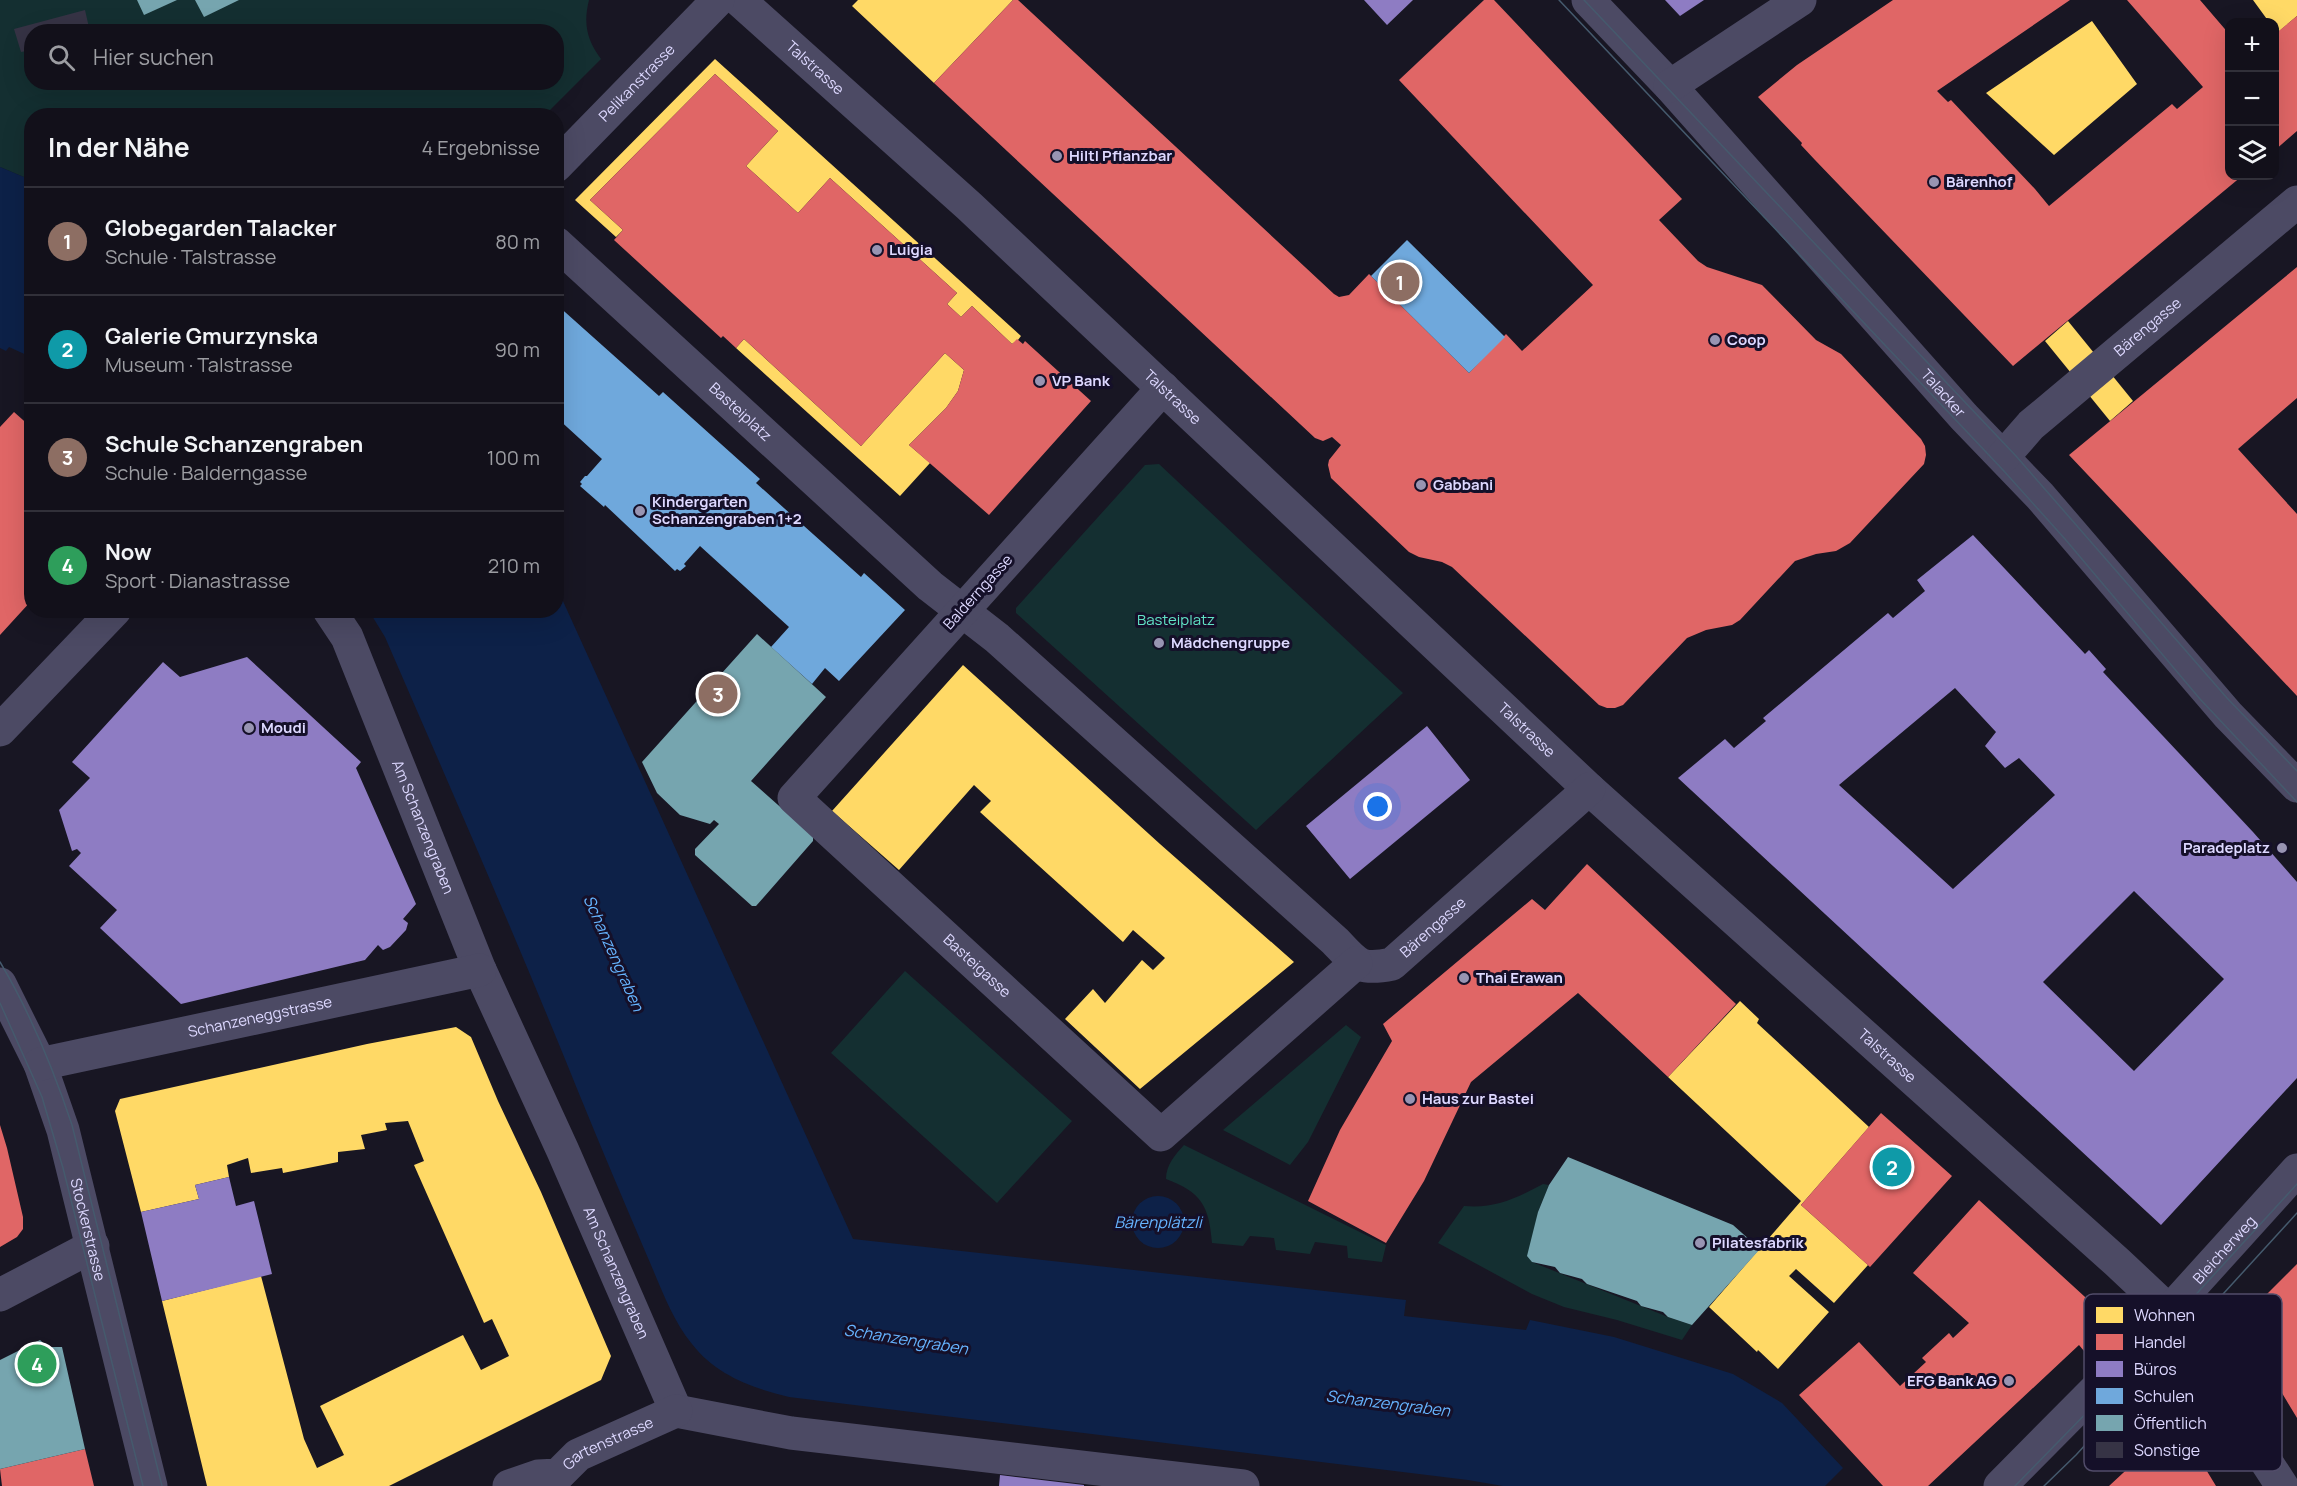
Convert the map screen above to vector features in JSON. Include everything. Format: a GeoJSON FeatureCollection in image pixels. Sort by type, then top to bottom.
{"type":"FeatureCollection","features":[{"type":"Feature","properties":{"kind":"street","name":"Pelikanstrasse"},"geometry":{"type":"LineString","coordinates":[[564,158],[718,0]]}},
{"type":"Feature","properties":{"kind":"street","name":"Talstrasse"},"geometry":{"type":"LineString","coordinates":[[739,0],[969,206],[1589,789],[2151,1294]]}},
{"type":"Feature","properties":{"kind":"street","name":"Talacker"},"geometry":{"type":"LineString","coordinates":[[1588,0],[1670,86],[1965,417],[2048,505],[2228,715],[2297,786]]}},
{"type":"Feature","properties":{"kind":"street"},"geometry":{"type":"LineString","coordinates":[[1670,86],[1800,0]]}},
{"type":"Feature","properties":{"kind":"street","name":"Bärengasse"},"geometry":{"type":"LineString","coordinates":[[2003,457],[2031,425],[2297,202]]}},
{"type":"Feature","properties":{"kind":"street","name":"Basteiplatz"},"geometry":{"type":"LineString","coordinates":[[564,250],[930,586],[997,638],[1335,941],[1356,963]]}},
{"type":"Feature","properties":{"kind":"street","name":"Balderngasse"},"geometry":{"type":"LineString","coordinates":[[794,798],[1163,388]]}},
{"type":"Feature","properties":{"kind":"street"},"geometry":{"type":"LineString","coordinates":[[0,730],[107,618]]}},
{"type":"Feature","properties":{"kind":"street","name":"Am Schanzengraben"},"geometry":{"type":"LineString","coordinates":[[334,618],[347,637],[480,970],[563,1151],[676,1411]]}},
{"type":"Feature","properties":{"kind":"street","name":"Bärengasse"},"geometry":{"type":"LineString","coordinates":[[1356,963],[1372,968],[1392,964],[1589,789]]}},
{"type":"Feature","properties":{"kind":"street","name":"Basteigasse"},"geometry":{"type":"LineString","coordinates":[[794,798],[1161,1135],[1356,963]]}},
{"type":"Feature","properties":{"kind":"street","name":"Schanzeneggstrasse"},"geometry":{"type":"LineString","coordinates":[[40,1064],[480,970]]}},
{"type":"Feature","properties":{"kind":"street","name":"Stockerstrasse"},"geometry":{"type":"LineString","coordinates":[[0,984],[40,1064],[63,1130],[151,1486]]}},
{"type":"Feature","properties":{"kind":"street","name":"Bleicherweg"},"geometry":{"type":"LineString","coordinates":[[2183,1294],[2297,1170]]}},
{"type":"Feature","properties":{"kind":"street"},"geometry":{"type":"LineString","coordinates":[[0,1295],[93,1246]]}},
{"type":"Feature","properties":{"kind":"street","name":"Bleicherweg"},"geometry":{"type":"LineString","coordinates":[[2000,1486],[2084,1401]]}},
{"type":"Feature","properties":{"kind":"street"},"geometry":{"type":"LineString","coordinates":[[676,1411],[791,1433],[1243,1486]]}},
{"type":"Feature","properties":{"kind":"street","name":"Gartenstrasse"},"geometry":{"type":"LineString","coordinates":[[509,1486],[538,1476],[562,1480],[578,1455],[676,1411]]}},
{"type":"Feature","properties":{"kind":"street","name":"Talstrasse"},"geometry":{"type":"LineString","coordinates":[[2272,1471],[2282,1486]]}},
{"type":"Feature","properties":{"kind":"green space"},"geometry":{"type":"Polygon","coordinates":[[[0,0],[589,0],[586,24],[592,45],[601,59],[552,108],[24,108],[24,177],[0,167],[0,0]]]}},
{"type":"Feature","properties":{"kind":"green space","name":"Basteiplatz"},"geometry":{"type":"Polygon","coordinates":[[[1159,464],[1403,693],[1256,830],[1016,613],[1016,608],[1145,465],[1159,464]]]}},
{"type":"Feature","properties":{"kind":"green space"},"geometry":{"type":"Polygon","coordinates":[[[905,971],[1072,1121],[997,1203],[831,1053],[905,971]]]}},
{"type":"Feature","properties":{"kind":"green space"},"geometry":{"type":"Polygon","coordinates":[[[1346,1025],[1361,1037],[1308,1142],[1290,1165],[1223,1130],[1346,1025]]]}},
{"type":"Feature","properties":{"kind":"green space"},"geometry":{"type":"Polygon","coordinates":[[[1184,1145],[1386,1245],[1382,1262],[1348,1258],[1347,1246],[1315,1242],[1310,1254],[1276,1250],[1274,1238],[1250,1236],[1243,1246],[1212,1243],[1211,1230],[1201,1202],[1188,1189],[1166,1179],[1169,1165],[1184,1145]]]}},
{"type":"Feature","properties":{"kind":"green space"},"geometry":{"type":"Polygon","coordinates":[[[1543,1184],[1549,1185],[1538,1212],[1532,1262],[1692,1325],[1682,1340],[1564,1307],[1532,1294],[1438,1243],[1464,1206],[1495,1204],[1524,1194],[1543,1184]]]}},
{"type":"Feature","properties":{"kind":"water"},"geometry":{"type":"Polygon","coordinates":[[[0,167],[24,177],[24,354],[9,347],[6,351],[0,348],[0,167]]]}},
{"type":"Feature","properties":{"kind":"water","name":"Schanzengraben"},"geometry":{"type":"Polygon","coordinates":[[[564,603],[853,1239],[1406,1300],[1404,1316],[1526,1330],[1530,1320],[1614,1337],[1733,1374],[1782,1403],[1843,1468],[1825,1486],[1503,1486],[789,1397],[748,1384],[723,1372],[702,1355],[684,1334],[666,1299],[533,981],[385,637],[373,618],[564,618],[564,603]]]}},
{"type":"Feature","properties":{"kind":"water","name":"Bärenplätzli"},"geometry":{"type":"Polygon","coordinates":[[[1153,1196],[1163,1196],[1172,1200],[1180,1208],[1184,1222],[1180,1236],[1172,1244],[1163,1248],[1153,1248],[1144,1244],[1136,1236],[1132,1227],[1132,1217],[1136,1208],[1144,1200],[1153,1196]]]}},
{"type":"Feature","properties":{"kind":"building: Wohnen"},"geometry":{"type":"Polygon","coordinates":[[[858,0],[1013,0],[934,83],[852,6],[858,0]]]}},
{"type":"Feature","properties":{"kind":"building: Wohnen"},"geometry":{"type":"Polygon","coordinates":[[[2253,0],[2297,0],[2297,16],[2279,31],[2279,18],[2266,18],[2253,0]]]}},
{"type":"Feature","properties":{"kind":"building: Wohnen"},"geometry":{"type":"Polygon","coordinates":[[[2092,21],[2137,84],[2054,155],[1986,93],[2092,21]]]}},
{"type":"Feature","properties":{"kind":"building: Wohnen"},"geometry":{"type":"Polygon","coordinates":[[[715,59],[1021,336],[1018,340],[1012,344],[972,306],[961,317],[947,304],[957,293],[830,178],[798,213],[746,166],[778,131],[715,74],[590,200],[623,230],[616,237],[575,200],[715,59]]]}},
{"type":"Feature","properties":{"kind":"building: Wohnen"},"geometry":{"type":"Polygon","coordinates":[[[2068,321],[2133,401],[2110,421],[2045,341],[2068,321]]]}},
{"type":"Feature","properties":{"kind":"building: Wohnen"},"geometry":{"type":"Polygon","coordinates":[[[744,339],[861,446],[945,353],[964,370],[958,391],[946,408],[909,445],[930,463],[900,496],[736,348],[744,339]]]}},
{"type":"Feature","properties":{"kind":"building: Wohnen"},"geometry":{"type":"Polygon","coordinates":[[[963,665],[1294,962],[1140,1089],[1065,1019],[1093,989],[1105,1003],[1142,960],[1153,970],[1165,958],[1133,930],[1123,942],[1028,856],[980,812],[991,801],[974,785],[899,870],[832,811],[963,665]]]}},
{"type":"Feature","properties":{"kind":"building: Wohnen"},"geometry":{"type":"Polygon","coordinates":[[[1740,1001],[1759,1019],[1757,1023],[1869,1127],[1801,1205],[1868,1265],[1834,1303],[1796,1269],[1789,1276],[1829,1312],[1778,1369],[1709,1307],[1801,1201],[1668,1077],[1740,1001]]]}},
{"type":"Feature","properties":{"kind":"building: Wohnen"},"geometry":{"type":"Polygon","coordinates":[[[456,1027],[471,1037],[541,1192],[611,1356],[601,1380],[389,1486],[207,1486],[162,1301],[261,1276],[304,1439],[317,1468],[344,1455],[320,1406],[463,1335],[481,1370],[509,1356],[492,1319],[484,1323],[414,1165],[424,1161],[408,1121],[385,1123],[387,1130],[361,1135],[365,1149],[338,1152],[338,1162],[283,1173],[282,1168],[251,1173],[248,1158],[227,1165],[229,1177],[195,1185],[199,1199],[141,1212],[115,1111],[120,1099],[367,1044],[456,1027]]]}},
{"type":"Feature","properties":{"kind":"building: Handel"},"geometry":{"type":"Polygon","coordinates":[[[1013,0],[1018,0],[1334,294],[1339,297],[1349,295],[1369,274],[1469,373],[1506,334],[1522,351],[1593,285],[1399,80],[1484,0],[1494,0],[1682,199],[1659,220],[1698,261],[1707,267],[1762,285],[1816,340],[1841,354],[1921,439],[1925,446],[1924,464],[1850,543],[1836,551],[1816,554],[1795,561],[1740,620],[1732,625],[1706,630],[1687,638],[1623,705],[1607,708],[1599,705],[1452,567],[1409,552],[1331,478],[1329,460],[1341,445],[1332,437],[1323,441],[1315,438],[934,83],[1013,0]]]}},
{"type":"Feature","properties":{"kind":"building: Handel","name":"Bärenhof"},"geometry":{"type":"Polygon","coordinates":[[[1893,0],[2070,0],[1937,91],[1948,102],[1951,100],[2049,206],[2172,104],[2177,109],[2203,87],[2127,0],[2200,0],[2225,29],[2225,180],[2237,180],[2013,366],[1815,160],[1758,97],[1797,65],[1893,0]]]}},
{"type":"Feature","properties":{"kind":"building: Handel"},"geometry":{"type":"Polygon","coordinates":[[[2297,16],[2297,131],[2279,147],[2279,72],[2279,31],[2297,16]]]}},
{"type":"Feature","properties":{"kind":"building: Handel"},"geometry":{"type":"Polygon","coordinates":[[[715,74],[778,131],[746,166],[798,213],[830,178],[957,293],[947,304],[961,317],[972,306],[1012,344],[1017,339],[1023,344],[1025,341],[1091,401],[989,515],[909,445],[946,408],[958,391],[964,370],[945,353],[861,446],[744,339],[736,348],[723,336],[721,338],[614,240],[623,230],[590,200],[715,74]]]}},
{"type":"Feature","properties":{"kind":"building: Handel"},"geometry":{"type":"Polygon","coordinates":[[[2297,267],[2297,398],[2238,449],[2297,514],[2297,696],[2069,455],[2297,267]]]}},
{"type":"Feature","properties":{"kind":"building: Handel"},"geometry":{"type":"Polygon","coordinates":[[[14,412],[24,421],[24,609],[0,635],[0,427],[14,412]]]}},
{"type":"Feature","properties":{"kind":"building: Handel"},"geometry":{"type":"Polygon","coordinates":[[[1587,864],[1736,1004],[1668,1077],[1578,993],[1471,1082],[1424,1181],[1386,1243],[1308,1201],[1340,1130],[1392,1041],[1383,1024],[1532,899],[1545,910],[1587,864]]]}},
{"type":"Feature","properties":{"kind":"building: Handel"},"geometry":{"type":"Polygon","coordinates":[[[1881,1113],[1952,1176],[1870,1267],[1801,1205],[1881,1113]]]}},
{"type":"Feature","properties":{"kind":"building: Handel"},"geometry":{"type":"Polygon","coordinates":[[[0,1125],[23,1217],[23,1229],[17,1237],[0,1247],[0,1125]]]}},
{"type":"Feature","properties":{"kind":"building: Handel"},"geometry":{"type":"Polygon","coordinates":[[[1979,1200],[2084,1296],[2084,1351],[2079,1345],[1928,1486],[1883,1486],[1799,1395],[1859,1342],[1900,1386],[1926,1362],[1922,1358],[1949,1333],[1953,1338],[1969,1323],[1913,1273],[1979,1200]]]}},
{"type":"Feature","properties":{"kind":"building: Handel"},"geometry":{"type":"Polygon","coordinates":[[[2297,1264],[2297,1418],[2282,1393],[2282,1294],[2267,1294],[2297,1264]]]}},
{"type":"Feature","properties":{"kind":"building: Handel"},"geometry":{"type":"Polygon","coordinates":[[[85,1449],[94,1486],[2,1486],[0,1469],[85,1449]]]}},
{"type":"Feature","properties":{"kind":"building: Handel"},"geometry":{"type":"Polygon","coordinates":[[[2125,1471],[2207,1471],[2216,1486],[2109,1486],[2125,1471]]]}},
{"type":"Feature","properties":{"kind":"building: Büros"},"geometry":{"type":"Polygon","coordinates":[[[1364,0],[1413,0],[1387,25],[1364,0]]]}},
{"type":"Feature","properties":{"kind":"building: Büros"},"geometry":{"type":"Polygon","coordinates":[[[1665,0],[1704,0],[1680,16],[1665,0]]]}},
{"type":"Feature","properties":{"kind":"building: Büros"},"geometry":{"type":"Polygon","coordinates":[[[1973,535],[2085,654],[2089,650],[2106,669],[2103,672],[2297,882],[2297,1078],[2161,1225],[1678,778],[1725,739],[1734,748],[1766,721],[1763,718],[1888,613],[1893,618],[1925,591],[1917,580],[1973,535]],[[1955,688],[1839,785],[1953,889],[2055,795],[2019,758],[2005,768],[1985,746],[1996,732],[1955,688]],[[2134,891],[2043,982],[2134,1071],[2224,979],[2134,891]]]}},
{"type":"Feature","properties":{"kind":"building: Büros"},"geometry":{"type":"Polygon","coordinates":[[[247,657],[361,762],[356,768],[416,904],[403,919],[408,923],[406,930],[390,947],[383,950],[378,945],[365,960],[181,1004],[100,928],[117,910],[69,866],[81,853],[77,849],[72,851],[59,810],[90,778],[72,762],[163,662],[180,677],[247,657]]]}},
{"type":"Feature","properties":{"kind":"building: Büros"},"geometry":{"type":"Polygon","coordinates":[[[1427,726],[1470,780],[1350,879],[1306,826],[1427,726]]]}},
{"type":"Feature","properties":{"kind":"building: Büros"},"geometry":{"type":"Polygon","coordinates":[[[229,1177],[236,1206],[254,1201],[272,1274],[162,1301],[141,1212],[199,1199],[195,1185],[229,1177]]]}},
{"type":"Feature","properties":{"kind":"building: Büros"},"geometry":{"type":"Polygon","coordinates":[[[1000,1475],[1084,1485],[1084,1486],[999,1486],[1000,1475]]]}},
{"type":"Feature","properties":{"kind":"building: Schulen"},"geometry":{"type":"Polygon","coordinates":[[[1407,240],[1505,337],[1469,373],[1371,276],[1407,240]]]}},
{"type":"Feature","properties":{"kind":"building: Schulen"},"geometry":{"type":"Polygon","coordinates":[[[564,311],[659,396],[663,392],[760,479],[756,483],[861,577],[864,573],[905,610],[839,681],[825,668],[812,684],[771,647],[789,627],[700,546],[684,564],[686,566],[680,571],[677,569],[675,571],[605,505],[604,507],[580,486],[582,484],[580,482],[602,459],[564,424],[564,311]]]}},
{"type":"Feature","properties":{"kind":"building: Öffentlich"},"geometry":{"type":"Polygon","coordinates":[[[137,0],[177,0],[144,15],[137,0]]]}},
{"type":"Feature","properties":{"kind":"building: Öffentlich"},"geometry":{"type":"Polygon","coordinates":[[[195,0],[239,0],[204,17],[195,0]]]}},
{"type":"Feature","properties":{"kind":"building: Öffentlich"},"geometry":{"type":"Polygon","coordinates":[[[757,634],[826,697],[751,781],[813,836],[813,841],[756,906],[752,906],[695,855],[695,849],[719,824],[714,820],[710,824],[680,815],[657,793],[642,762],[757,634]]]}},
{"type":"Feature","properties":{"kind":"building: Öffentlich"},"geometry":{"type":"Polygon","coordinates":[[[1568,1157],[1733,1225],[1760,1249],[1692,1325],[1668,1317],[1663,1312],[1641,1306],[1637,1301],[1587,1284],[1582,1279],[1560,1273],[1555,1267],[1532,1262],[1527,1256],[1538,1212],[1549,1185],[1568,1157]]]}},
{"type":"Feature","properties":{"kind":"building: Öffentlich"},"geometry":{"type":"Polygon","coordinates":[[[40,1340],[48,1347],[62,1347],[85,1449],[0,1469],[0,1360],[40,1340]]]}},
{"type":"Feature","properties":{"kind":"building: Sonstige"},"geometry":{"type":"Polygon","coordinates":[[[85,10],[88,24],[33,24],[85,10]]]}},
{"type":"Feature","properties":{"kind":"building: Sonstige"},"geometry":{"type":"Polygon","coordinates":[[[24,26],[24,51],[21,52],[14,29],[24,26]]]}},
{"type":"Feature","properties":{"kind":"tram line"},"geometry":{"type":"LineString","coordinates":[[1559,0],[2003,470],[2065,539],[2200,699],[2297,802]]}},
{"type":"Feature","properties":{"kind":"tram line"},"geometry":{"type":"LineString","coordinates":[[1584,0],[2016,456],[2227,698],[2297,771]]}},
{"type":"Feature","properties":{"kind":"tram line"},"geometry":{"type":"LineString","coordinates":[[0,962],[22,1001],[72,1125],[162,1486]]}},
{"type":"Feature","properties":{"kind":"tram line"},"geometry":{"type":"LineString","coordinates":[[0,1003],[42,1097],[63,1168],[143,1486]]}},
{"type":"Feature","properties":{"kind":"tram line"},"geometry":{"type":"LineString","coordinates":[[2196,1294],[2297,1184]]}},
{"type":"Feature","properties":{"kind":"tram line"},"geometry":{"type":"LineString","coordinates":[[2223,1294],[2297,1213]]}},
{"type":"Feature","properties":{"kind":"tram line"},"geometry":{"type":"LineString","coordinates":[[2015,1486],[2084,1415]]}},
{"type":"Feature","properties":{"kind":"tram line"},"geometry":{"type":"LineString","coordinates":[[2044,1486],[2084,1446]]}},
{"type":"Feature","properties":{"kind":"place","name":"Hiltl Pflanzbar"},"geometry":{"type":"Point","coordinates":[1057,156]}},
{"type":"Feature","properties":{"kind":"place","name":"Bärenhof"},"geometry":{"type":"Point","coordinates":[1934,182]}},
{"type":"Feature","properties":{"kind":"place","name":"Luigia"},"geometry":{"type":"Point","coordinates":[877,250]}},
{"type":"Feature","properties":{"kind":"place","name":"Globegarden Talacker"},"geometry":{"type":"Point","coordinates":[1400,282]}},
{"type":"Feature","properties":{"kind":"place","name":"Coop"},"geometry":{"type":"Point","coordinates":[1715,340]}},
{"type":"Feature","properties":{"kind":"place","name":"VP Bank"},"geometry":{"type":"Point","coordinates":[1040,381]}},
{"type":"Feature","properties":{"kind":"place","name":"Gabbani"},"geometry":{"type":"Point","coordinates":[1421,485]}},
{"type":"Feature","properties":{"kind":"place","name":"Kindergarten Schanzengraben 1+2"},"geometry":{"type":"Point","coordinates":[640,511]}},
{"type":"Feature","properties":{"kind":"place","name":"Mädchengruppe"},"geometry":{"type":"Point","coordinates":[1159,643]}},
{"type":"Feature","properties":{"kind":"place","name":"Schule Schanzengraben"},"geometry":{"type":"Point","coordinates":[718,694]}},
{"type":"Feature","properties":{"kind":"place","name":"Moudi"},"geometry":{"type":"Point","coordinates":[249,728]}},
{"type":"Feature","properties":{"kind":"place","name":"Paradeplatz"},"geometry":{"type":"Point","coordinates":[2282,848]}},
{"type":"Feature","properties":{"kind":"place","name":"Thai Erawan"},"geometry":{"type":"Point","coordinates":[1464,978]}},
{"type":"Feature","properties":{"kind":"place","name":"Haus zur Bastei"},"geometry":{"type":"Point","coordinates":[1410,1099]}},
{"type":"Feature","properties":{"kind":"place","name":"Galerie Gmurzynska"},"geometry":{"type":"Point","coordinates":[1892,1167]}},
{"type":"Feature","properties":{"kind":"place","name":"Pilatesfabrik"},"geometry":{"type":"Point","coordinates":[1700,1243]}},
{"type":"Feature","properties":{"kind":"place","name":"Now"},"geometry":{"type":"Point","coordinates":[37,1364]}},
{"type":"Feature","properties":{"kind":"place","name":"EFG Bank AG"},"geometry":{"type":"Point","coordinates":[2009,1381]}}]}
